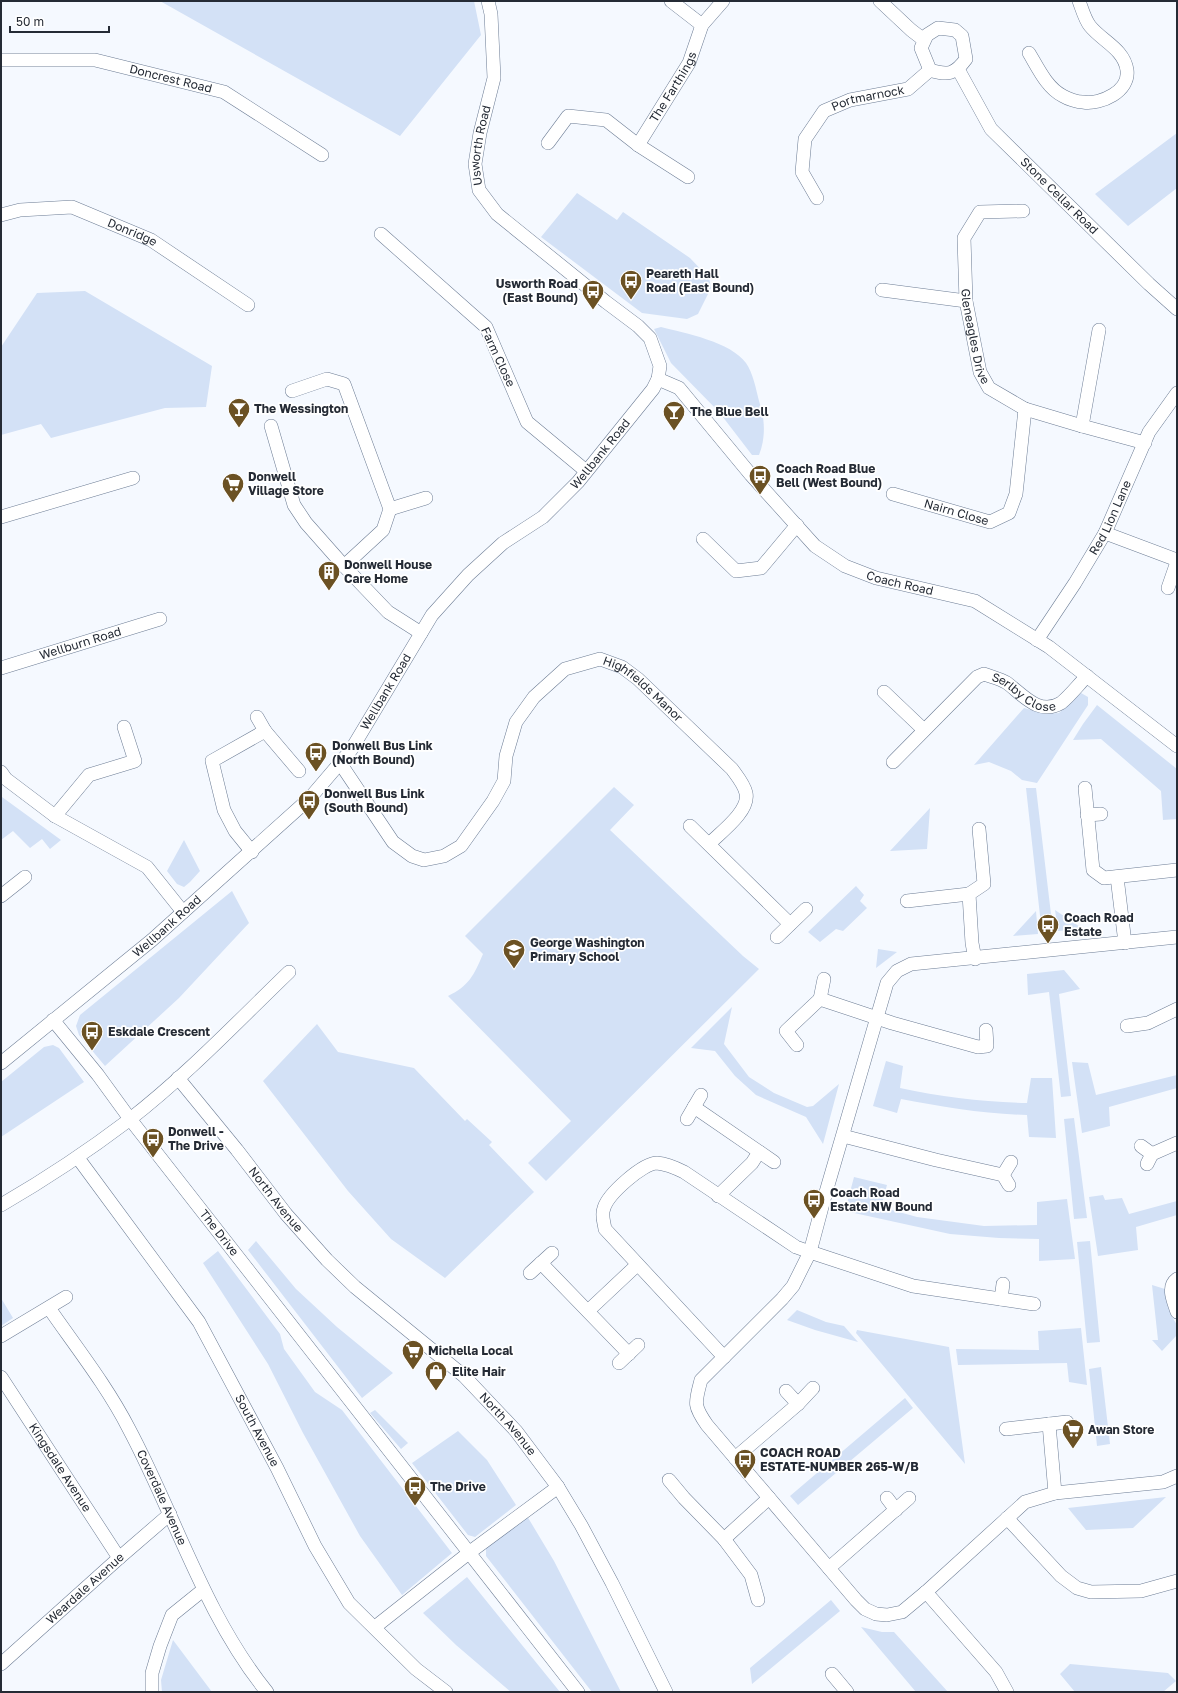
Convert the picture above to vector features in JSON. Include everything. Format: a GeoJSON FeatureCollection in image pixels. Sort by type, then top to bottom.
{"type":"FeatureCollection","features":[{"type":"Feature","properties":{"kind":"street","name":"Usworth Road"},"geometry":{"type":"LineString","coordinates":[[488,1],[491,14],[494,78],[480,133],[475,164],[479,190],[497,214],[638,326],[650,338],[660,366],[658,379]]}},
{"type":"Feature","properties":{"kind":"street"},"geometry":{"type":"LineString","coordinates":[[671,1],[702,25]]}},
{"type":"Feature","properties":{"kind":"street","name":"The Farthings"},"geometry":{"type":"LineString","coordinates":[[638,145],[689,63],[702,25],[723,1]]}},
{"type":"Feature","properties":{"kind":"street"},"geometry":{"type":"LineString","coordinates":[[880,1],[924,40]]}},
{"type":"Feature","properties":{"kind":"street"},"geometry":{"type":"LineString","coordinates":[[1029,53],[1046,81],[1062,96],[1084,103],[1100,101],[1115,94],[1126,82],[1127,71],[1123,59],[1111,45],[1090,26],[1078,1]]}},
{"type":"Feature","properties":{"kind":"street"},"geometry":{"type":"LineString","coordinates":[[938,28],[955,30],[962,36],[966,59],[958,69],[943,74],[930,70],[921,48],[924,40],[927,34],[938,28]]}},
{"type":"Feature","properties":{"kind":"street","name":"Doncrest Road"},"geometry":{"type":"LineString","coordinates":[[1,60],[95,60],[224,92],[322,155]]}},
{"type":"Feature","properties":{"kind":"street","name":"Stone Cellar Road"},"geometry":{"type":"LineString","coordinates":[[958,69],[991,129],[1149,284],[1177,309]]}},
{"type":"Feature","properties":{"kind":"street","name":"Portmarnock"},"geometry":{"type":"LineString","coordinates":[[817,198],[802,172],[805,139],[824,111],[850,100],[908,89],[930,70]]}},
{"type":"Feature","properties":{"kind":"street"},"geometry":{"type":"LineString","coordinates":[[548,143],[568,116],[606,120],[638,145],[688,177]]}},
{"type":"Feature","properties":{"kind":"street","name":"Donridge"},"geometry":{"type":"LineString","coordinates":[[1,215],[20,210],[72,207],[152,240],[248,305]]}},
{"type":"Feature","properties":{"kind":"street","name":"Gleneagles Drive"},"geometry":{"type":"LineString","coordinates":[[1023,211],[980,212],[964,238],[966,301],[980,372],[989,388],[1025,409],[1145,443]]}},
{"type":"Feature","properties":{"kind":"street","name":"Farm Close"},"geometry":{"type":"LineString","coordinates":[[380,234],[486,327],[527,422],[586,471]]}},
{"type":"Feature","properties":{"kind":"street"},"geometry":{"type":"LineString","coordinates":[[882,290],[966,301]]}},
{"type":"Feature","properties":{"kind":"street"},"geometry":{"type":"LineString","coordinates":[[1082,426],[1099,330]]}},
{"type":"Feature","properties":{"kind":"street"},"geometry":{"type":"LineString","coordinates":[[292,390],[327,379],[344,384],[390,509],[383,530],[344,566]]}},
{"type":"Feature","properties":{"kind":"street","name":"Wellbank Road"},"geometry":{"type":"LineString","coordinates":[[1,1063],[152,940],[237,863],[252,852],[310,798],[351,750],[432,615],[468,575],[503,543],[543,517],[578,482],[653,389],[658,379]]}},
{"type":"Feature","properties":{"kind":"street","name":"Coach Road"},"geometry":{"type":"LineString","coordinates":[[658,379],[679,388],[751,475],[815,546],[845,566],[876,578],[975,601],[1037,640],[1087,676],[1177,746]]}},
{"type":"Feature","properties":{"kind":"street","name":"Red Lion Lane"},"geometry":{"type":"LineString","coordinates":[[1037,640],[1075,583],[1105,533],[1149,432],[1177,393]]}},
{"type":"Feature","properties":{"kind":"street","name":"Nairn Close"},"geometry":{"type":"LineString","coordinates":[[893,494],[990,522],[1009,513],[1016,494],[1025,409]]}},
{"type":"Feature","properties":{"kind":"street"},"geometry":{"type":"LineString","coordinates":[[271,426],[294,505],[306,523],[388,612],[421,633]]}},
{"type":"Feature","properties":{"kind":"street"},"geometry":{"type":"LineString","coordinates":[[1,516],[133,478]]}},
{"type":"Feature","properties":{"kind":"street"},"geometry":{"type":"LineString","coordinates":[[390,509],[426,498]]}},
{"type":"Feature","properties":{"kind":"street"},"geometry":{"type":"LineString","coordinates":[[703,539],[736,571],[761,568],[796,526]]}},
{"type":"Feature","properties":{"kind":"street"},"geometry":{"type":"LineString","coordinates":[[1105,533],[1177,561],[1168,588]]}},
{"type":"Feature","properties":{"kind":"street","name":"Wellburn Road"},"geometry":{"type":"LineString","coordinates":[[1,668],[160,619]]}},
{"type":"Feature","properties":{"kind":"street","name":"Highfields Manor"},"geometry":{"type":"LineString","coordinates":[[340,763],[393,842],[412,856],[424,860],[444,856],[461,846],[483,816],[504,782],[506,756],[516,722],[534,697],[565,669],[600,659],[622,667],[638,679],[732,769],[742,783],[747,799],[742,811],[709,844]]}},
{"type":"Feature","properties":{"kind":"street","name":"Serlby Close"},"geometry":{"type":"LineString","coordinates":[[893,762],[977,677],[984,674],[1006,682],[1027,700],[1038,706],[1051,707],[1061,702],[1087,676]]}},
{"type":"Feature","properties":{"kind":"street"},"geometry":{"type":"LineString","coordinates":[[884,692],[924,730]]}},
{"type":"Feature","properties":{"kind":"street"},"geometry":{"type":"LineString","coordinates":[[257,717],[265,730],[299,770]]}},
{"type":"Feature","properties":{"kind":"street"},"geometry":{"type":"LineString","coordinates":[[55,816],[89,775],[136,761],[124,726]]}},
{"type":"Feature","properties":{"kind":"street"},"geometry":{"type":"LineString","coordinates":[[252,852],[235,831],[224,810],[212,761],[265,730]]}},
{"type":"Feature","properties":{"kind":"street"},"geometry":{"type":"LineString","coordinates":[[1,772],[6,779],[55,816],[148,868],[183,912]]}},
{"type":"Feature","properties":{"kind":"street"},"geometry":{"type":"LineString","coordinates":[[1085,788],[1093,870],[1104,878],[1177,870]]}},
{"type":"Feature","properties":{"kind":"street"},"geometry":{"type":"LineString","coordinates":[[1087,815],[1101,814]]}},
{"type":"Feature","properties":{"kind":"street"},"geometry":{"type":"LineString","coordinates":[[690,826],[790,924]]}},
{"type":"Feature","properties":{"kind":"street"},"geometry":{"type":"LineString","coordinates":[[907,901],[969,894],[984,884],[980,829]]}},
{"type":"Feature","properties":{"kind":"street"},"geometry":{"type":"LineString","coordinates":[[1,896],[25,877]]}},
{"type":"Feature","properties":{"kind":"street"},"geometry":{"type":"LineString","coordinates":[[1117,877],[1125,943]]}},
{"type":"Feature","properties":{"kind":"street"},"geometry":{"type":"LineString","coordinates":[[969,894],[972,943],[975,959]]}},
{"type":"Feature","properties":{"kind":"street"},"geometry":{"type":"LineString","coordinates":[[777,937],[806,908]]}},
{"type":"Feature","properties":{"kind":"street"},"geometry":{"type":"LineString","coordinates":[[1177,937],[975,959],[911,964],[897,971],[887,983],[810,1252],[789,1290],[769,1314],[701,1380],[696,1398],[698,1412],[707,1425],[865,1609],[876,1614],[886,1615],[902,1612],[1025,1502],[1056,1493],[1163,1482],[1177,1476]]}},
{"type":"Feature","properties":{"kind":"street"},"geometry":{"type":"LineString","coordinates":[[1,1205],[78,1158],[130,1119],[178,1078],[290,972]]}},
{"type":"Feature","properties":{"kind":"street"},"geometry":{"type":"LineString","coordinates":[[797,1045],[786,1031],[820,999],[824,979]]}},
{"type":"Feature","properties":{"kind":"street"},"geometry":{"type":"LineString","coordinates":[[820,999],[877,1018],[978,1047],[987,1046],[986,1030]]}},
{"type":"Feature","properties":{"kind":"street"},"geometry":{"type":"LineString","coordinates":[[1127,1026],[1148,1023],[1177,1009]]}},
{"type":"Feature","properties":{"kind":"street","name":"The Drive"},"geometry":{"type":"LineString","coordinates":[[52,1020],[98,1075],[130,1119],[578,1692]]}},
{"type":"Feature","properties":{"kind":"street","name":"North Avenue"},"geometry":{"type":"LineString","coordinates":[[178,1078],[237,1150],[286,1214],[327,1260],[355,1287],[464,1376],[516,1431],[558,1487],[612,1583],[666,1692]]}},
{"type":"Feature","properties":{"kind":"street"},"geometry":{"type":"LineString","coordinates":[[686,1119],[702,1095]]}},
{"type":"Feature","properties":{"kind":"street"},"geometry":{"type":"LineString","coordinates":[[694,1107],[774,1162]]}},
{"type":"Feature","properties":{"kind":"street"},"geometry":{"type":"LineString","coordinates":[[843,1136],[1006,1180],[1010,1162]]}},
{"type":"Feature","properties":{"kind":"street"},"geometry":{"type":"LineString","coordinates":[[1141,1146],[1149,1159],[1177,1143]]}},
{"type":"Feature","properties":{"kind":"street"},"geometry":{"type":"LineString","coordinates":[[718,1196],[752,1162],[759,1152]]}},
{"type":"Feature","properties":{"kind":"street","name":"South Avenue"},"geometry":{"type":"LineString","coordinates":[[78,1158],[199,1322],[277,1468],[315,1546],[349,1603],[416,1669],[446,1692]]}},
{"type":"Feature","properties":{"kind":"street"},"geometry":{"type":"LineString","coordinates":[[724,1357],[605,1229],[602,1216],[608,1199],[639,1170],[656,1163],[670,1166],[684,1172],[796,1247],[913,1286],[1034,1304]]}},
{"type":"Feature","properties":{"kind":"street"},"geometry":{"type":"LineString","coordinates":[[530,1273],[552,1253]]}},
{"type":"Feature","properties":{"kind":"street"},"geometry":{"type":"LineString","coordinates":[[541,1263],[588,1311],[633,1349],[619,1363]]}},
{"type":"Feature","properties":{"kind":"street"},"geometry":{"type":"LineString","coordinates":[[588,1311],[637,1264]]}},
{"type":"Feature","properties":{"kind":"street"},"geometry":{"type":"LineString","coordinates":[[1177,1279],[1174,1281],[1171,1291],[1177,1312]]}},
{"type":"Feature","properties":{"kind":"street"},"geometry":{"type":"LineString","coordinates":[[1001,1299],[1003,1284]]}},
{"type":"Feature","properties":{"kind":"street"},"geometry":{"type":"LineString","coordinates":[[1,1336],[66,1297]]}},
{"type":"Feature","properties":{"kind":"street","name":"Coverdale Avenue"},"geometry":{"type":"LineString","coordinates":[[49,1308],[89,1365],[129,1428],[170,1514],[203,1590],[228,1638],[267,1692]]}},
{"type":"Feature","properties":{"kind":"street","name":"Kingsdale Avenue"},"geometry":{"type":"LineString","coordinates":[[1,1378],[119,1558]]}},
{"type":"Feature","properties":{"kind":"street"},"geometry":{"type":"LineString","coordinates":[[735,1458],[798,1404],[813,1388]]}},
{"type":"Feature","properties":{"kind":"street"},"geometry":{"type":"LineString","coordinates":[[786,1391],[798,1404]]}},
{"type":"Feature","properties":{"kind":"street"},"geometry":{"type":"LineString","coordinates":[[1006,1429],[1025,1420],[1049,1424],[1066,1422]]}},
{"type":"Feature","properties":{"kind":"street"},"geometry":{"type":"LineString","coordinates":[[1049,1424],[1056,1493]]}},
{"type":"Feature","properties":{"kind":"street"},"geometry":{"type":"LineString","coordinates":[[669,1480],[684,1498],[724,1539],[751,1575],[758,1600]]}},
{"type":"Feature","properties":{"kind":"street"},"geometry":{"type":"LineString","coordinates":[[375,1627],[470,1552],[558,1487]]}},
{"type":"Feature","properties":{"kind":"street"},"geometry":{"type":"LineString","coordinates":[[724,1539],[769,1498]]}},
{"type":"Feature","properties":{"kind":"street"},"geometry":{"type":"LineString","coordinates":[[887,1498],[896,1510]]}},
{"type":"Feature","properties":{"kind":"street"},"geometry":{"type":"LineString","coordinates":[[829,1568],[909,1498]]}},
{"type":"Feature","properties":{"kind":"street","name":"Weardale Avenue"},"geometry":{"type":"LineString","coordinates":[[1,1664],[170,1514]]}},
{"type":"Feature","properties":{"kind":"street"},"geometry":{"type":"LineString","coordinates":[[1007,1518],[1061,1576],[1077,1588],[1091,1592],[1141,1591],[1174,1578]]}},
{"type":"Feature","properties":{"kind":"street"},"geometry":{"type":"LineString","coordinates":[[152,1692],[152,1673],[160,1646],[172,1615],[203,1590]]}},
{"type":"Feature","properties":{"kind":"street"},"geometry":{"type":"LineString","coordinates":[[926,1592],[996,1672],[1007,1692]]}},
{"type":"Feature","properties":{"kind":"street"},"geometry":{"type":"LineString","coordinates":[[832,1674],[843,1691]]}},
{"type":"Feature","properties":{"kind":"shaded area"},"geometry":{"type":"Polygon","coordinates":[[[160,1],[474,1],[481,35],[400,136],[160,1]]]}},
{"type":"Feature","properties":{"kind":"shaded area"},"geometry":{"type":"Polygon","coordinates":[[[1177,133],[1177,188],[1128,226],[1095,194],[1177,133]]]}},
{"type":"Feature","properties":{"kind":"shaded area"},"geometry":{"type":"Polygon","coordinates":[[[577,193],[617,220],[623,212],[690,258],[709,278],[711,288],[698,314],[687,319],[642,313],[541,237],[577,193]]]}},
{"type":"Feature","properties":{"kind":"shaded area"},"geometry":{"type":"Polygon","coordinates":[[[85,291],[212,366],[206,407],[165,408],[51,438],[41,424],[1,435],[1,347],[37,293],[85,291]]]}},
{"type":"Feature","properties":{"kind":"shaded area"},"geometry":{"type":"Polygon","coordinates":[[[661,327],[694,335],[719,344],[730,349],[746,363],[752,376],[763,414],[764,435],[759,455],[752,455],[719,412],[671,363],[654,329],[661,327]]]}},
{"type":"Feature","properties":{"kind":"shaded area"},"geometry":{"type":"Polygon","coordinates":[[[1081,693],[1088,697],[1088,705],[1037,783],[1022,780],[1011,771],[989,762],[974,765],[1024,708],[1046,714],[1059,713],[1081,693]]]}},
{"type":"Feature","properties":{"kind":"shaded area"},"geometry":{"type":"Polygon","coordinates":[[[1097,705],[1177,769],[1177,819],[1163,820],[1161,791],[1101,739],[1073,740],[1097,705]]]}},
{"type":"Feature","properties":{"kind":"shaded area"},"geometry":{"type":"Polygon","coordinates":[[[614,787],[634,805],[610,830],[743,956],[759,969],[546,1181],[528,1163],[571,1121],[448,996],[466,984],[474,974],[483,954],[465,936],[614,787]]]}},
{"type":"Feature","properties":{"kind":"shaded area"},"geometry":{"type":"Polygon","coordinates":[[[1026,788],[1036,788],[1053,931],[1042,934],[1026,788]]]}},
{"type":"Feature","properties":{"kind":"shaded area"},"geometry":{"type":"Polygon","coordinates":[[[1,797],[61,840],[50,849],[42,839],[30,848],[13,831],[1,840],[1,797]]]}},
{"type":"Feature","properties":{"kind":"shaded area"},"geometry":{"type":"Polygon","coordinates":[[[930,808],[927,849],[890,851],[930,808]]]}},
{"type":"Feature","properties":{"kind":"shaded area"},"geometry":{"type":"Polygon","coordinates":[[[184,840],[200,871],[184,887],[177,884],[167,871],[184,840]]]}},
{"type":"Feature","properties":{"kind":"shaded area"},"geometry":{"type":"Polygon","coordinates":[[[856,886],[864,895],[860,901],[867,908],[843,931],[836,929],[820,942],[808,932],[856,886]]]}},
{"type":"Feature","properties":{"kind":"shaded area"},"geometry":{"type":"Polygon","coordinates":[[[232,891],[249,923],[179,998],[105,1066],[79,1035],[76,1026],[80,1015],[232,891]]]}},
{"type":"Feature","properties":{"kind":"shaded area"},"geometry":{"type":"Polygon","coordinates":[[[1055,910],[1083,929],[1058,931],[1055,910]]]}},
{"type":"Feature","properties":{"kind":"shaded area"},"geometry":{"type":"Polygon","coordinates":[[[1036,911],[1038,934],[1013,936],[1036,911]]]}},
{"type":"Feature","properties":{"kind":"shaded area"},"geometry":{"type":"Polygon","coordinates":[[[878,949],[897,952],[876,968],[878,949]]]}},
{"type":"Feature","properties":{"kind":"shaded area"},"geometry":{"type":"Polygon","coordinates":[[[1064,970],[1080,989],[1059,994],[1071,1096],[1061,1097],[1049,992],[1028,995],[1027,974],[1064,970]]]}},
{"type":"Feature","properties":{"kind":"shaded area"},"geometry":{"type":"Polygon","coordinates":[[[732,1007],[724,1044],[749,1077],[774,1093],[807,1107],[813,1106],[839,1084],[823,1144],[806,1117],[756,1095],[735,1076],[715,1051],[691,1048],[732,1007]]]}},
{"type":"Feature","properties":{"kind":"shaded area"},"geometry":{"type":"Polygon","coordinates":[[[317,1024],[338,1052],[414,1068],[465,1121],[467,1119],[492,1142],[489,1145],[534,1192],[445,1278],[391,1239],[348,1191],[263,1081],[317,1024]]]}},
{"type":"Feature","properties":{"kind":"shaded area"},"geometry":{"type":"Polygon","coordinates":[[[53,1045],[59,1048],[84,1082],[1,1137],[1,1082],[44,1047],[53,1045]]]}},
{"type":"Feature","properties":{"kind":"shaded area"},"geometry":{"type":"Polygon","coordinates":[[[886,1061],[903,1066],[900,1088],[979,1100],[1027,1103],[1031,1078],[1052,1078],[1056,1138],[1029,1137],[1027,1115],[964,1110],[901,1099],[897,1113],[873,1106],[886,1061]]]}},
{"type":"Feature","properties":{"kind":"shaded area"},"geometry":{"type":"Polygon","coordinates":[[[1072,1062],[1088,1063],[1096,1095],[1177,1075],[1177,1088],[1109,1107],[1110,1126],[1082,1133],[1072,1062]]]}},
{"type":"Feature","properties":{"kind":"shaded area"},"geometry":{"type":"Polygon","coordinates":[[[1074,1118],[1087,1218],[1074,1219],[1064,1119],[1074,1118]]]}},
{"type":"Feature","properties":{"kind":"shaded area"},"geometry":{"type":"Polygon","coordinates":[[[854,1177],[887,1185],[881,1207],[917,1217],[984,1226],[1037,1225],[1037,1202],[1067,1199],[1075,1259],[1039,1261],[1039,1239],[999,1238],[950,1234],[845,1211],[854,1177]]]}},
{"type":"Feature","properties":{"kind":"shaded area"},"geometry":{"type":"Polygon","coordinates":[[[1103,1195],[1105,1200],[1122,1198],[1129,1214],[1177,1201],[1177,1215],[1136,1227],[1138,1250],[1098,1256],[1089,1197],[1103,1195]]]}},
{"type":"Feature","properties":{"kind":"shaded area"},"geometry":{"type":"Polygon","coordinates":[[[256,1241],[296,1289],[337,1327],[393,1373],[362,1398],[248,1250],[256,1241]]]}},
{"type":"Feature","properties":{"kind":"shaded area"},"geometry":{"type":"Polygon","coordinates":[[[1090,1241],[1100,1342],[1087,1343],[1077,1242],[1090,1241]]]}},
{"type":"Feature","properties":{"kind":"shaded area"},"geometry":{"type":"Polygon","coordinates":[[[218,1251],[280,1334],[284,1349],[315,1392],[342,1410],[452,1553],[402,1595],[360,1536],[303,1433],[268,1364],[203,1263],[218,1251]]]}},
{"type":"Feature","properties":{"kind":"shaded area"},"geometry":{"type":"Polygon","coordinates":[[[1152,1285],[1165,1289],[1171,1315],[1177,1325],[1177,1335],[1162,1351],[1152,1340],[1158,1340],[1152,1285]]]}},
{"type":"Feature","properties":{"kind":"shaded area"},"geometry":{"type":"Polygon","coordinates":[[[1,1298],[13,1318],[1,1326],[1,1298]]]}},
{"type":"Feature","properties":{"kind":"shaded area"},"geometry":{"type":"Polygon","coordinates":[[[797,1310],[826,1322],[844,1326],[858,1342],[815,1330],[787,1320],[797,1310]]]}},
{"type":"Feature","properties":{"kind":"shaded area"},"geometry":{"type":"Polygon","coordinates":[[[1081,1328],[1087,1385],[1069,1382],[1067,1363],[958,1365],[956,1349],[1039,1350],[1038,1331],[1081,1328]]]}},
{"type":"Feature","properties":{"kind":"shaded area"},"geometry":{"type":"Polygon","coordinates":[[[857,1330],[949,1347],[965,1464],[856,1333],[857,1330]]]}},
{"type":"Feature","properties":{"kind":"shaded area"},"geometry":{"type":"Polygon","coordinates":[[[1101,1367],[1110,1444],[1097,1446],[1089,1369],[1101,1367]]]}},
{"type":"Feature","properties":{"kind":"shaded area"},"geometry":{"type":"Polygon","coordinates":[[[905,1398],[913,1408],[798,1505],[790,1496],[905,1398]]]}},
{"type":"Feature","properties":{"kind":"shaded area"},"geometry":{"type":"Polygon","coordinates":[[[375,1410],[408,1443],[401,1449],[370,1413],[375,1410]]]}},
{"type":"Feature","properties":{"kind":"shaded area"},"geometry":{"type":"Polygon","coordinates":[[[458,1431],[487,1460],[516,1505],[475,1537],[468,1535],[412,1463],[458,1431]]]}},
{"type":"Feature","properties":{"kind":"shaded area"},"geometry":{"type":"Polygon","coordinates":[[[1166,1497],[1133,1528],[1086,1530],[1068,1508],[1166,1497]]]}},
{"type":"Feature","properties":{"kind":"shaded area"},"geometry":{"type":"Polygon","coordinates":[[[527,1516],[554,1561],[621,1692],[592,1692],[486,1556],[486,1546],[527,1516]]]}},
{"type":"Feature","properties":{"kind":"shaded area"},"geometry":{"type":"Polygon","coordinates":[[[467,1577],[560,1692],[511,1692],[456,1645],[423,1613],[467,1577]]]}},
{"type":"Feature","properties":{"kind":"shaded area"},"geometry":{"type":"Polygon","coordinates":[[[831,1600],[840,1611],[752,1684],[750,1668],[831,1600]]]}},
{"type":"Feature","properties":{"kind":"shaded area"},"geometry":{"type":"Polygon","coordinates":[[[861,1627],[882,1632],[894,1632],[948,1692],[916,1692],[861,1627]]]}},
{"type":"Feature","properties":{"kind":"shaded area"},"geometry":{"type":"Polygon","coordinates":[[[173,1640],[212,1692],[162,1692],[161,1680],[173,1640]]]}},
{"type":"Feature","properties":{"kind":"shaded area"},"geometry":{"type":"Polygon","coordinates":[[[1070,1664],[1168,1673],[1176,1681],[1163,1692],[1075,1692],[1060,1674],[1070,1664]]]}},
{"type":"Feature","properties":{"kind":"place","name":"Peareth Hall Road (East Bound)"},"geometry":{"type":"Point","coordinates":[631,300]}},
{"type":"Feature","properties":{"kind":"place","name":"Usworth Road (East Bound)"},"geometry":{"type":"Point","coordinates":[593,310]}},
{"type":"Feature","properties":{"kind":"place","name":"The Wessington"},"geometry":{"type":"Point","coordinates":[239,428]}},
{"type":"Feature","properties":{"kind":"place","name":"The Blue Bell"},"geometry":{"type":"Point","coordinates":[674,432]}},
{"type":"Feature","properties":{"kind":"place","name":"Coach Road Blue Bell (West Bound)"},"geometry":{"type":"Point","coordinates":[760,496]}},
{"type":"Feature","properties":{"kind":"place","name":"Donwell Village Store"},"geometry":{"type":"Point","coordinates":[233,504]}},
{"type":"Feature","properties":{"kind":"place","name":"Donwell House Care Home"},"geometry":{"type":"Point","coordinates":[329,592]}},
{"type":"Feature","properties":{"kind":"place","name":"Donwell Bus Link (North Bound)"},"geometry":{"type":"Point","coordinates":[316,772]}},
{"type":"Feature","properties":{"kind":"place","name":"Donwell Bus Link (South Bound)"},"geometry":{"type":"Point","coordinates":[309,820]}},
{"type":"Feature","properties":{"kind":"place","name":"Coach Road Estate"},"geometry":{"type":"Point","coordinates":[1048,944]}},
{"type":"Feature","properties":{"kind":"place","name":"George Washington Primary School"},"geometry":{"type":"Point","coordinates":[514,970]}},
{"type":"Feature","properties":{"kind":"place","name":"Eskdale Crescent"},"geometry":{"type":"Point","coordinates":[92,1052]}},
{"type":"Feature","properties":{"kind":"place","name":"Donwell - The Drive"},"geometry":{"type":"Point","coordinates":[153,1158]}},
{"type":"Feature","properties":{"kind":"place","name":"Coach Road Estate NW Bound"},"geometry":{"type":"Point","coordinates":[814,1220]}},
{"type":"Feature","properties":{"kind":"place","name":"Michella Local"},"geometry":{"type":"Point","coordinates":[413,1370]}},
{"type":"Feature","properties":{"kind":"place","name":"Elite Hair"},"geometry":{"type":"Point","coordinates":[436,1392]}},
{"type":"Feature","properties":{"kind":"place","name":"Awan Store"},"geometry":{"type":"Point","coordinates":[1073,1450]}},
{"type":"Feature","properties":{"kind":"place","name":"COACH ROAD ESTATE-NUMBER 265-W/B"},"geometry":{"type":"Point","coordinates":[745,1480]}},
{"type":"Feature","properties":{"kind":"place","name":"The Drive"},"geometry":{"type":"Point","coordinates":[415,1506]}}]}
